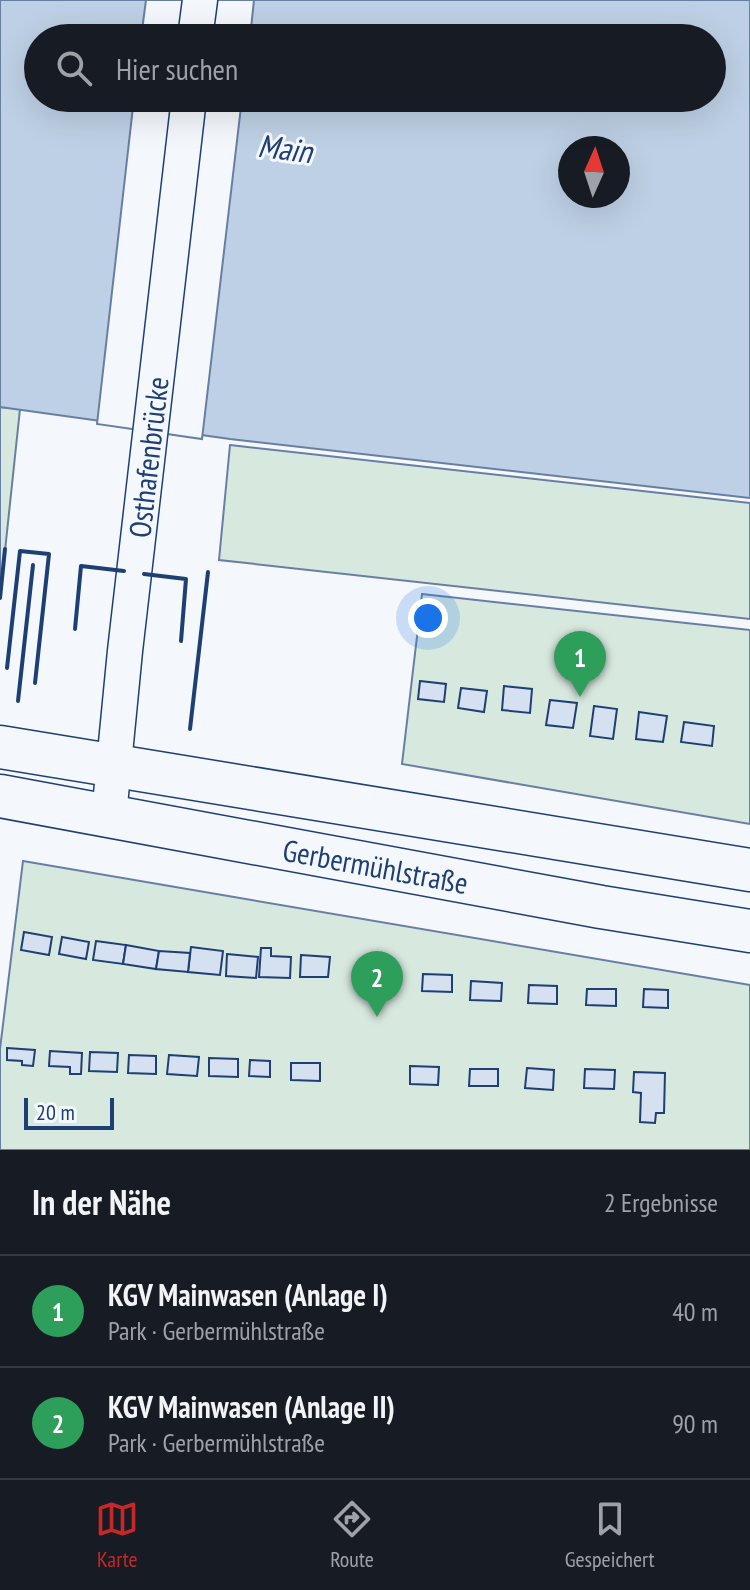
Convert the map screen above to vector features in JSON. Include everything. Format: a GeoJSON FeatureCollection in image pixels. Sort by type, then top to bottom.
{"type":"FeatureCollection","features":[{"type":"Feature","properties":{"kind":"main road","name":"Gerbermühlstraße"},"geometry":{"type":"LineString","coordinates":[[0,747],[750,870]]}},
{"type":"Feature","properties":{"kind":"main road","name":"Gerbermühlstraße"},"geometry":{"type":"LineString","coordinates":[[0,796],[614,910],[750,931]]}},
{"type":"Feature","properties":{"kind":"street"},"geometry":{"type":"LineString","coordinates":[[197,24],[200,0]]}},
{"type":"Feature","properties":{"kind":"street","name":"Osthafenbrücke"},"geometry":{"type":"LineString","coordinates":[[109,815],[123,663],[187,112]]}},
{"type":"Feature","properties":{"kind":"shaded area"},"geometry":{"type":"Polygon","coordinates":[[[0,407],[20,409],[0,598],[0,407]]]}},
{"type":"Feature","properties":{"kind":"shaded area"},"geometry":{"type":"Polygon","coordinates":[[[230,445],[750,503],[750,619],[219,560],[230,445]]]}},
{"type":"Feature","properties":{"kind":"shaded area"},"geometry":{"type":"Polygon","coordinates":[[[422,594],[750,630],[750,824],[402,764],[422,594]]]}},
{"type":"Feature","properties":{"kind":"shaded area"},"geometry":{"type":"Polygon","coordinates":[[[23,861],[750,985],[750,1150],[0,1150],[0,1049],[23,861]]]}},
{"type":"Feature","properties":{"kind":"water","name":"Main"},"geometry":{"type":"Polygon","coordinates":[[[0,0],[750,0],[750,498],[230,439],[0,407],[0,0]]]}},
{"type":"Feature","properties":{"kind":"pier"},"geometry":{"type":"Polygon","coordinates":[[[146,0],[254,0],[251,24],[143,24],[146,0]]]}},
{"type":"Feature","properties":{"kind":"pier"},"geometry":{"type":"Polygon","coordinates":[[[132,112],[240,112],[202,439],[97,424],[132,112]]]}},
{"type":"Feature","properties":{"kind":"building"},"geometry":{"type":"Polygon","coordinates":[[[420,681],[446,684],[444,702],[418,699],[420,681]]]}},
{"type":"Feature","properties":{"kind":"building"},"geometry":{"type":"Polygon","coordinates":[[[504,686],[532,689],[530,713],[502,710],[504,686]]]}},
{"type":"Feature","properties":{"kind":"building"},"geometry":{"type":"Polygon","coordinates":[[[461,688],[487,691],[484,712],[458,708],[461,688]]]}},
{"type":"Feature","properties":{"kind":"building"},"geometry":{"type":"Polygon","coordinates":[[[550,700],[577,703],[573,728],[546,725],[550,700]]]}},
{"type":"Feature","properties":{"kind":"building"},"geometry":{"type":"Polygon","coordinates":[[[594,706],[617,709],[613,739],[590,736],[594,706]]]}},
{"type":"Feature","properties":{"kind":"building"},"geometry":{"type":"Polygon","coordinates":[[[639,712],[667,716],[663,742],[636,739],[639,712]]]}},
{"type":"Feature","properties":{"kind":"building"},"geometry":{"type":"Polygon","coordinates":[[[684,722],[714,726],[712,746],[681,742],[684,722]]]}},
{"type":"Feature","properties":{"kind":"building"},"geometry":{"type":"Polygon","coordinates":[[[24,932],[52,937],[49,955],[21,950],[24,932]]]}},
{"type":"Feature","properties":{"kind":"building"},"geometry":{"type":"Polygon","coordinates":[[[62,937],[89,942],[86,959],[59,954],[62,937]]]}},
{"type":"Feature","properties":{"kind":"building"},"geometry":{"type":"Polygon","coordinates":[[[96,941],[126,945],[123,964],[93,960],[96,941]]]}},
{"type":"Feature","properties":{"kind":"building"},"geometry":{"type":"Polygon","coordinates":[[[126,945],[159,951],[156,969],[123,964],[126,945]]]}},
{"type":"Feature","properties":{"kind":"building"},"geometry":{"type":"Polygon","coordinates":[[[191,947],[223,951],[220,975],[188,972],[191,947]]]}},
{"type":"Feature","properties":{"kind":"building"},"geometry":{"type":"Polygon","coordinates":[[[261,948],[271,948],[271,956],[291,957],[290,978],[259,977],[261,948]]]}},
{"type":"Feature","properties":{"kind":"building"},"geometry":{"type":"Polygon","coordinates":[[[159,951],[190,953],[188,972],[156,969],[159,951]]]}},
{"type":"Feature","properties":{"kind":"building"},"geometry":{"type":"Polygon","coordinates":[[[227,954],[258,957],[256,978],[226,976],[227,954]]]}},
{"type":"Feature","properties":{"kind":"building"},"geometry":{"type":"Polygon","coordinates":[[[301,955],[330,957],[328,977],[300,977],[301,955]]]}},
{"type":"Feature","properties":{"kind":"building"},"geometry":{"type":"Polygon","coordinates":[[[366,963],[396,965],[395,981],[365,980],[366,963]]]}},
{"type":"Feature","properties":{"kind":"building"},"geometry":{"type":"Polygon","coordinates":[[[423,974],[452,975],[452,992],[422,991],[423,974]]]}},
{"type":"Feature","properties":{"kind":"building"},"geometry":{"type":"Polygon","coordinates":[[[471,981],[502,983],[501,1001],[470,1000],[471,981]]]}},
{"type":"Feature","properties":{"kind":"building"},"geometry":{"type":"Polygon","coordinates":[[[529,985],[557,986],[557,1004],[528,1003],[529,985]]]}},
{"type":"Feature","properties":{"kind":"building"},"geometry":{"type":"Polygon","coordinates":[[[587,989],[616,989],[616,1006],[586,1005],[587,989]]]}},
{"type":"Feature","properties":{"kind":"building"},"geometry":{"type":"Polygon","coordinates":[[[644,989],[668,990],[668,1008],[643,1007],[644,989]]]}},
{"type":"Feature","properties":{"kind":"building"},"geometry":{"type":"Polygon","coordinates":[[[7,1048],[35,1050],[33,1066],[7,1060],[7,1048]]]}},
{"type":"Feature","properties":{"kind":"building"},"geometry":{"type":"Polygon","coordinates":[[[50,1051],[82,1053],[81,1074],[70,1074],[70,1067],[49,1066],[50,1051]]]}},
{"type":"Feature","properties":{"kind":"building"},"geometry":{"type":"Polygon","coordinates":[[[90,1052],[118,1053],[117,1072],[89,1071],[90,1052]]]}},
{"type":"Feature","properties":{"kind":"building"},"geometry":{"type":"Polygon","coordinates":[[[129,1055],[156,1056],[156,1074],[128,1073],[129,1055]]]}},
{"type":"Feature","properties":{"kind":"building"},"geometry":{"type":"Polygon","coordinates":[[[169,1055],[199,1057],[197,1076],[167,1074],[169,1055]]]}},
{"type":"Feature","properties":{"kind":"building"},"geometry":{"type":"Polygon","coordinates":[[[209,1058],[238,1059],[238,1077],[209,1076],[209,1058]]]}},
{"type":"Feature","properties":{"kind":"building"},"geometry":{"type":"Polygon","coordinates":[[[250,1060],[270,1061],[270,1077],[249,1076],[250,1060]]]}},
{"type":"Feature","properties":{"kind":"building"},"geometry":{"type":"Polygon","coordinates":[[[291,1063],[320,1063],[320,1081],[291,1080],[291,1063]]]}},
{"type":"Feature","properties":{"kind":"building"},"geometry":{"type":"Polygon","coordinates":[[[410,1066],[439,1067],[438,1085],[410,1084],[410,1066]]]}},
{"type":"Feature","properties":{"kind":"building"},"geometry":{"type":"Polygon","coordinates":[[[527,1068],[554,1070],[553,1090],[525,1088],[527,1068]]]}},
{"type":"Feature","properties":{"kind":"building"},"geometry":{"type":"Polygon","coordinates":[[[470,1069],[498,1069],[498,1086],[469,1086],[470,1069]]]}},
{"type":"Feature","properties":{"kind":"building"},"geometry":{"type":"Polygon","coordinates":[[[585,1069],[615,1070],[614,1089],[584,1088],[585,1069]]]}},
{"type":"Feature","properties":{"kind":"building"},"geometry":{"type":"Polygon","coordinates":[[[634,1072],[665,1073],[664,1113],[656,1113],[655,1123],[640,1122],[641,1093],[633,1092],[634,1072]]]}},
{"type":"Feature","properties":{"kind":"wall"},"geometry":{"type":"LineString","coordinates":[[0,598],[5,549]]}},
{"type":"Feature","properties":{"kind":"wall"},"geometry":{"type":"LineString","coordinates":[[7,668],[20,551],[49,554],[35,683]]}},
{"type":"Feature","properties":{"kind":"wall"},"geometry":{"type":"LineString","coordinates":[[18,701],[33,565]]}},
{"type":"Feature","properties":{"kind":"wall"},"geometry":{"type":"LineString","coordinates":[[75,629],[81,566],[124,571]]}},
{"type":"Feature","properties":{"kind":"wall"},"geometry":{"type":"LineString","coordinates":[[190,729],[208,572]]}},
{"type":"Feature","properties":{"kind":"wall"},"geometry":{"type":"LineString","coordinates":[[144,574],[186,579],[181,641]]}},
{"type":"Feature","properties":{"kind":"place","name":"KGV Mainwasen (Anlage I)"},"geometry":{"type":"Point","coordinates":[580,697]}},
{"type":"Feature","properties":{"kind":"place","name":"KGV Mainwasen (Anlage II)"},"geometry":{"type":"Point","coordinates":[377,1017]}}]}
